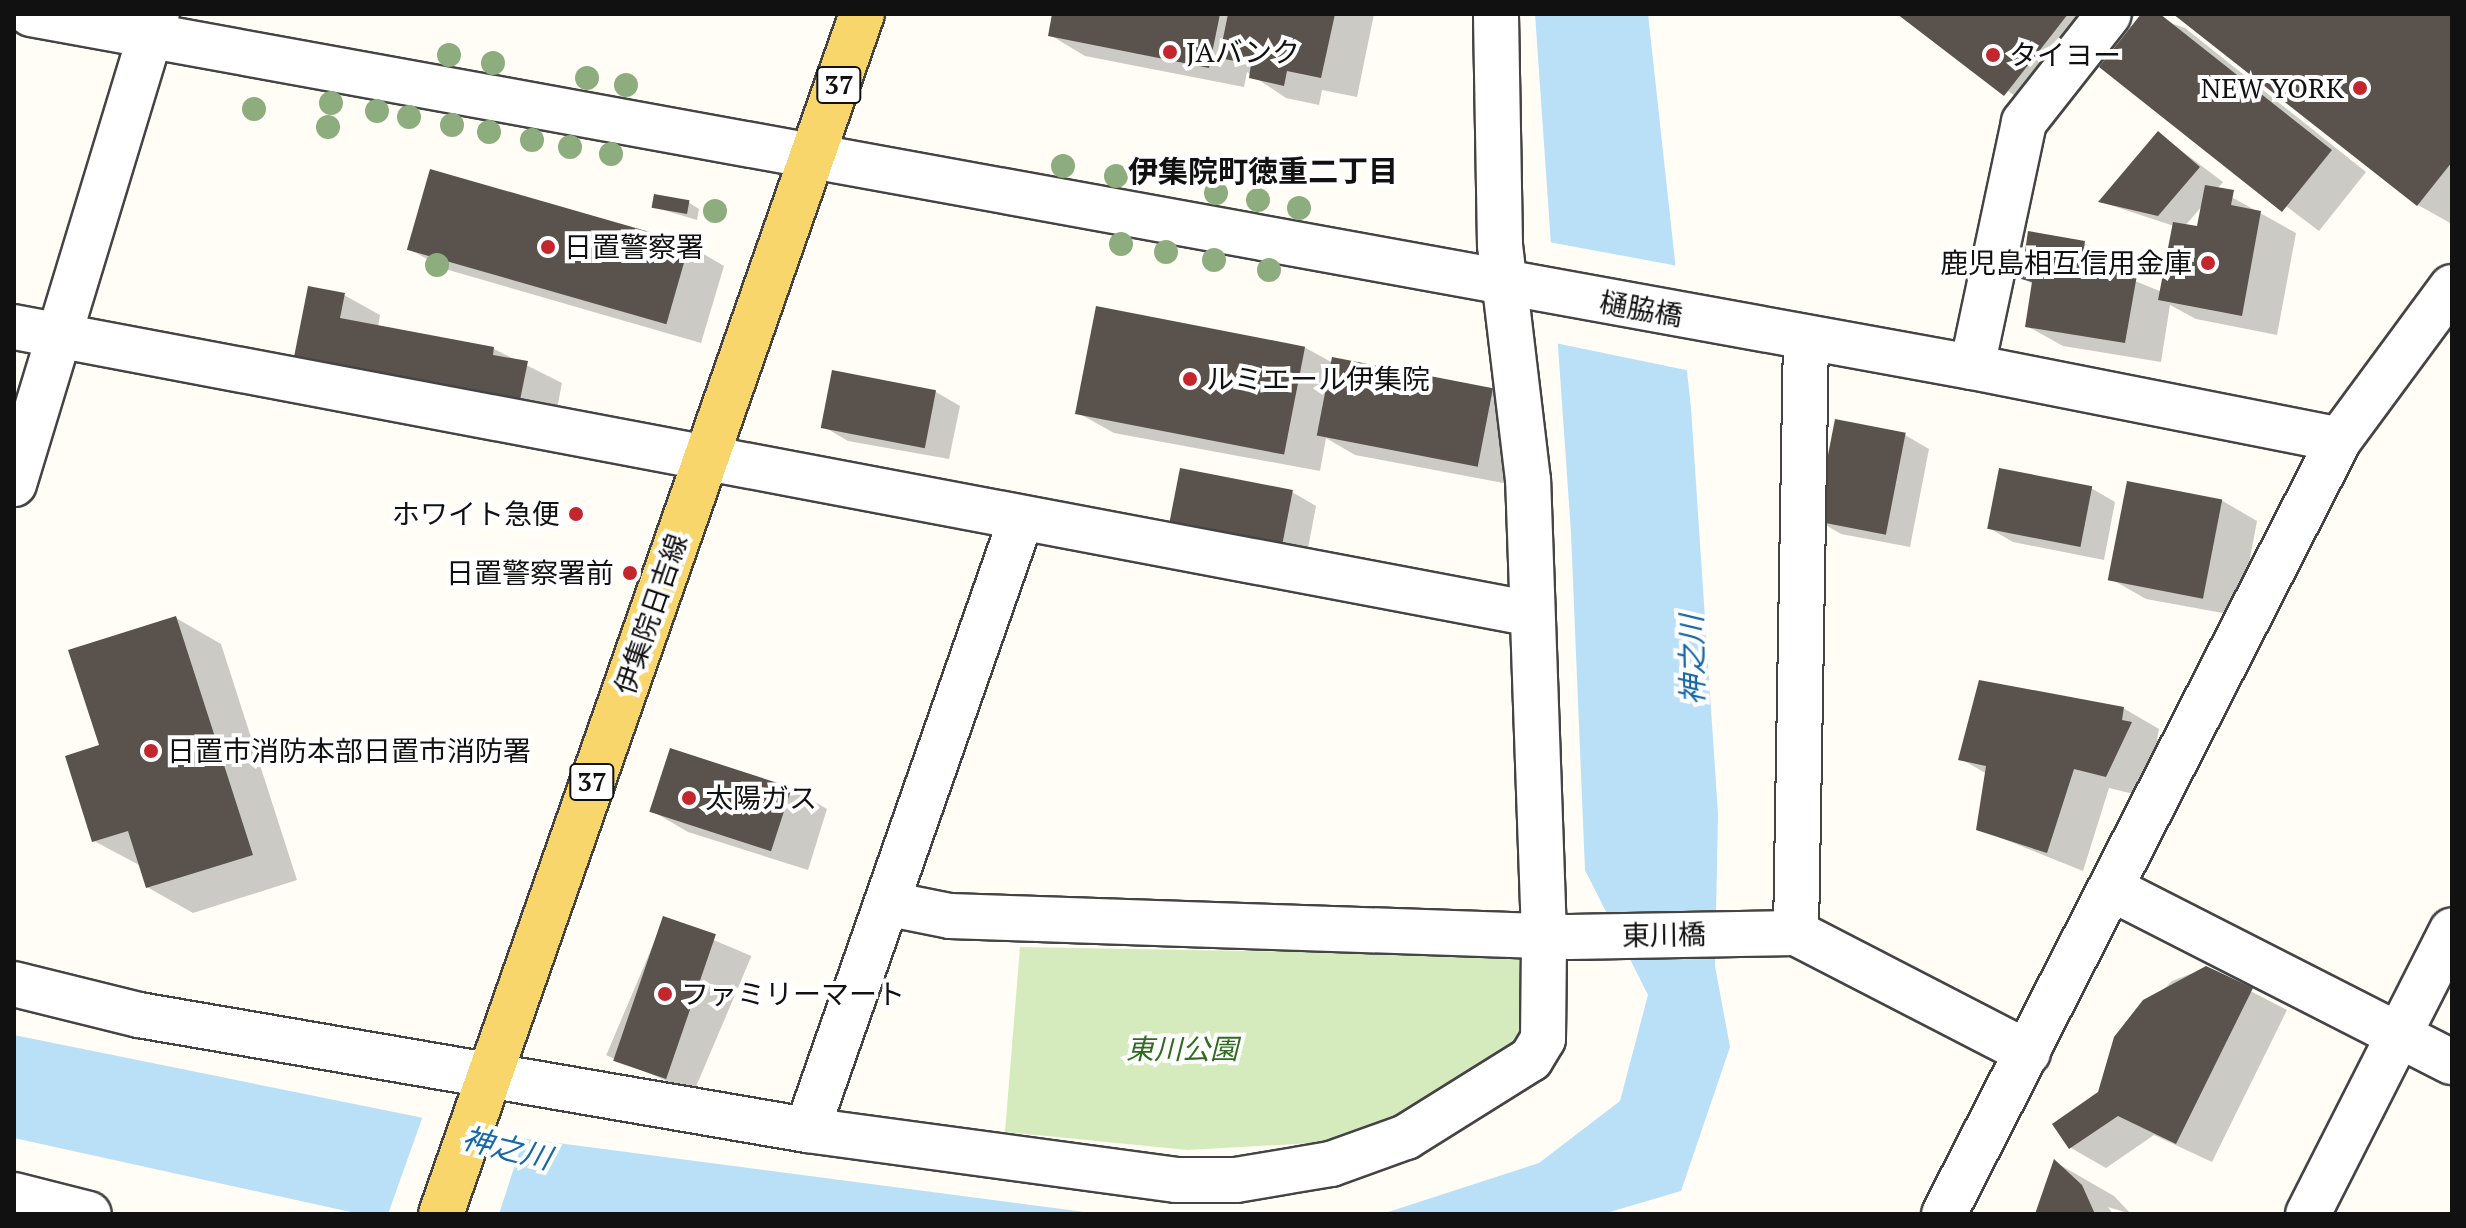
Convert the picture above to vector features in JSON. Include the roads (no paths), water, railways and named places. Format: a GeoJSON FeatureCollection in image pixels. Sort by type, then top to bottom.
{"type":"FeatureCollection","features":[{"type":"Feature","properties":{"kind":"main road","name":"伊集院日吉線"},"geometry":{"type":"LineString","coordinates":[[441,1214],[704,461],[815,157],[862,14]]}},
{"type":"Feature","properties":{"kind":"street","name":"樋脇橋"},"geometry":{"type":"LineString","coordinates":[[31,14],[153,25],[815,157],[1972,367],[2339,440]]}},
{"type":"Feature","properties":{"kind":"street"},"geometry":{"type":"LineString","coordinates":[[14,984],[139,1015],[485,1086],[1176,1180],[1236,1180],[1331,1164],[1406,1137],[1531,1059],[1543,1039],[1556,936],[1528,613],[1528,480],[1518,286],[1496,14]]}},
{"type":"Feature","properties":{"kind":"street"},"geometry":{"type":"LineString","coordinates":[[1972,367],[2024,122],[2109,14]]}},
{"type":"Feature","properties":{"kind":"street"},"geometry":{"type":"LineString","coordinates":[[14,484],[153,25]]}},
{"type":"Feature","properties":{"kind":"street"},"geometry":{"type":"LineString","coordinates":[[1944,1214],[2114,890],[2339,440],[2452,287]]}},
{"type":"Feature","properties":{"kind":"street"},"geometry":{"type":"LineString","coordinates":[[14,327],[1020,522],[1528,613]]}},
{"type":"Feature","properties":{"kind":"street"},"geometry":{"type":"LineString","coordinates":[[1806,338],[1777,933],[2028,1053]]}},
{"type":"Feature","properties":{"kind":"street"},"geometry":{"type":"LineString","coordinates":[[807,1130],[890,904],[1020,522]]}},
{"type":"Feature","properties":{"kind":"street"},"geometry":{"type":"LineString","coordinates":[[2114,890],[2452,1062]]}},
{"type":"Feature","properties":{"kind":"street","name":"東川橋"},"geometry":{"type":"LineString","coordinates":[[890,904],[950,916],[1556,936],[1777,933]]}},
{"type":"Feature","properties":{"kind":"street"},"geometry":{"type":"LineString","coordinates":[[2308,1214],[2452,930]]}},
{"type":"Feature","properties":{"kind":"street"},"geometry":{"type":"LineString","coordinates":[[14,1195],[89,1214]]}},
{"type":"Feature","properties":{"kind":"water","name":"神之川"},"geometry":{"type":"Polygon","coordinates":[[[1535,14],[1648,14],[1691,408],[1718,814],[1715,966],[1730,1047],[1681,1191],[1603,1214],[1382,1214],[1539,1163],[1620,1101],[1648,995],[1585,870],[1571,533],[1535,14]]]}},
{"type":"Feature","properties":{"kind":"water","name":"神之川"},"geometry":{"type":"Polygon","coordinates":[[[14,1035],[527,1139],[1100,1214],[360,1214],[14,1138],[14,1035]]]}},
{"type":"Feature","properties":{"kind":"place","name":"JAバンク"},"geometry":{"type":"Point","coordinates":[1170,52]}},
{"type":"Feature","properties":{"kind":"place","name":"タイヨー"},"geometry":{"type":"Point","coordinates":[1993,55]}},
{"type":"Feature","properties":{"kind":"place","name":"NEW YORK"},"geometry":{"type":"Point","coordinates":[2360,88]}},
{"type":"Feature","properties":{"kind":"place","name":"日置警察署"},"geometry":{"type":"Point","coordinates":[548,247]}},
{"type":"Feature","properties":{"kind":"place","name":"鹿児島相互信用金庫"},"geometry":{"type":"Point","coordinates":[2208,263]}},
{"type":"Feature","properties":{"kind":"place","name":"ルミエール伊集院"},"geometry":{"type":"Point","coordinates":[1190,379]}},
{"type":"Feature","properties":{"kind":"place","name":"ホワイト急便"},"geometry":{"type":"Point","coordinates":[576,514]}},
{"type":"Feature","properties":{"kind":"place","name":"日置警察署前"},"geometry":{"type":"Point","coordinates":[630,573]}},
{"type":"Feature","properties":{"kind":"place","name":"日置市消防本部日置市消防署"},"geometry":{"type":"Point","coordinates":[151,751]}},
{"type":"Feature","properties":{"kind":"place","name":"太陽ガス"},"geometry":{"type":"Point","coordinates":[689,798]}},
{"type":"Feature","properties":{"kind":"place","name":"ファミリーマート"},"geometry":{"type":"Point","coordinates":[665,994]}},
{"type":"Feature","properties":{"kind":"district","name":"伊集院町徳重二丁目"},"geometry":{"type":"Point","coordinates":[1263,171]}},
{"type":"Feature","properties":{"kind":"park label","name":"東川公園"},"geometry":{"type":"Point","coordinates":[1182,1049]}}]}
